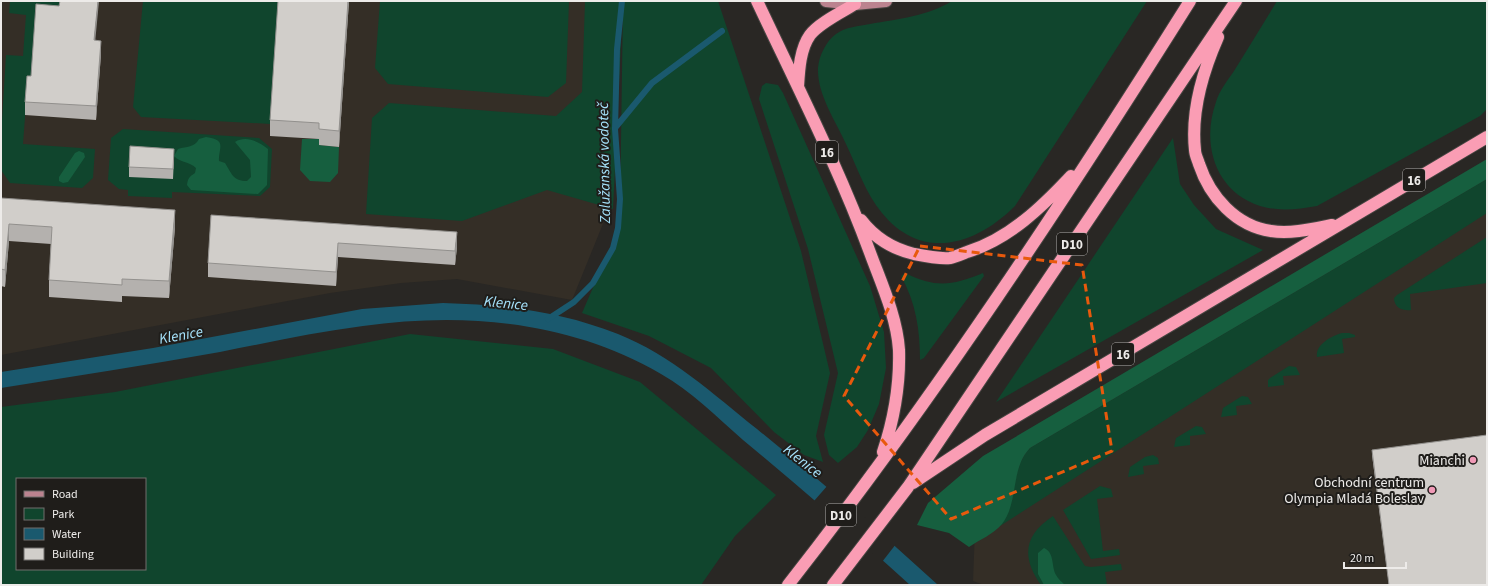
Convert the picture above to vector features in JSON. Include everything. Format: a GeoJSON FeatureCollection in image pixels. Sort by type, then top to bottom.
{"type":"FeatureCollection","features":[{"type":"Feature","properties":{"kind":"highway"},"geometry":{"type":"LineString","coordinates":[[757,1],[798,90]]}},
{"type":"Feature","properties":{"kind":"highway","name":"D10"},"geometry":{"type":"LineString","coordinates":[[788,585],[879,464],[1097,149],[1190,1]]}},
{"type":"Feature","properties":{"kind":"highway"},"geometry":{"type":"LineString","coordinates":[[1236,1],[1214,46],[1199,97],[1195,124],[1195,151],[1203,175],[1221,202],[1231,213],[1251,226],[1272,231],[1300,231],[1341,223]]}},
{"type":"Feature","properties":{"kind":"highway","name":"D10"},"geometry":{"type":"LineString","coordinates":[[833,585],[908,487],[1236,1]]}},
{"type":"Feature","properties":{"kind":"highway"},"geometry":{"type":"LineString","coordinates":[[798,90],[800,62],[810,35],[829,20],[855,4]]}},
{"type":"Feature","properties":{"kind":"highway","name":"16"},"geometry":{"type":"LineString","coordinates":[[798,90],[856,213]]}},
{"type":"Feature","properties":{"kind":"highway","name":"16"},"geometry":{"type":"LineString","coordinates":[[908,487],[985,435],[1487,137]]}},
{"type":"Feature","properties":{"kind":"highway"},"geometry":{"type":"LineString","coordinates":[[856,213],[873,233],[894,248],[921,256],[950,258],[981,248],[1006,234],[1052,197],[1097,149]]}},
{"type":"Feature","properties":{"kind":"highway"},"geometry":{"type":"LineString","coordinates":[[856,213],[885,293],[894,323],[898,349],[897,390],[894,412],[879,464]]}},
{"type":"Feature","properties":{"kind":"main road"},"geometry":{"type":"LineString","coordinates":[[826,1],[855,4],[886,1]]}},
{"type":"Feature","properties":{"kind":"highlighted area"},"geometry":{"type":"Polygon","coordinates":[[[920,246],[1082,265],[1112,451],[951,519],[844,396],[920,246]]]}},
{"type":"Feature","properties":{"kind":"shaded area"},"geometry":{"type":"Polygon","coordinates":[[[1,1],[620,1],[609,209],[572,300],[457,279],[401,283],[330,293],[1,355],[1,1]]]}},
{"type":"Feature","properties":{"kind":"shaded area"},"geometry":{"type":"Polygon","coordinates":[[[1487,185],[1487,585],[984,585],[973,581],[976,504],[1487,185]]]}},
{"type":"Feature","properties":{"kind":"green space"},"geometry":{"type":"Polygon","coordinates":[[[10,1],[61,1],[59,20],[32,83],[27,90],[23,144],[95,149],[93,178],[82,188],[10,183],[1,170],[1,136],[6,55],[23,56],[26,15],[9,13],[10,1]]]}},
{"type":"Feature","properties":{"kind":"green space"},"geometry":{"type":"Polygon","coordinates":[[[143,1],[279,1],[271,124],[141,117],[133,107],[143,1]]]}},
{"type":"Feature","properties":{"kind":"green space"},"geometry":{"type":"Polygon","coordinates":[[[380,1],[569,1],[566,83],[548,97],[388,84],[375,68],[380,1]]]}},
{"type":"Feature","properties":{"kind":"green space"},"geometry":{"type":"Polygon","coordinates":[[[585,1],[623,1],[613,209],[547,190],[462,221],[366,214],[372,118],[389,103],[556,116],[582,92],[585,1]]]}},
{"type":"Feature","properties":{"kind":"green space"},"geometry":{"type":"Polygon","coordinates":[[[623,1],[718,1],[801,251],[830,373],[816,436],[823,462],[804,455],[774,432],[711,368],[649,336],[582,313],[614,239],[620,213],[623,1]]]}},
{"type":"Feature","properties":{"kind":"green space"},"geometry":{"type":"Polygon","coordinates":[[[952,1],[1147,1],[1015,206],[1000,220],[966,238],[949,242],[931,243],[914,238],[898,228],[876,206],[866,189],[828,107],[820,87],[818,68],[821,54],[826,45],[832,37],[844,30],[852,27],[923,14],[952,1]]]}},
{"type":"Feature","properties":{"kind":"green space"},"geometry":{"type":"Polygon","coordinates":[[[1277,1],[1487,1],[1487,109],[1480,116],[1317,206],[1296,209],[1274,209],[1260,206],[1245,199],[1232,189],[1222,178],[1216,164],[1211,149],[1210,134],[1212,118],[1217,98],[1221,90],[1277,1]]]}},
{"type":"Feature","properties":{"kind":"green space"},"geometry":{"type":"Polygon","coordinates":[[[766,83],[778,85],[783,93],[870,286],[884,332],[886,368],[879,404],[868,430],[857,447],[838,463],[829,455],[824,435],[838,373],[808,249],[759,99],[762,86],[766,83]]]}},
{"type":"Feature","properties":{"kind":"green space"},"geometry":{"type":"Polygon","coordinates":[[[123,129],[259,138],[272,149],[270,187],[260,196],[172,192],[172,198],[128,196],[128,190],[119,189],[108,180],[111,138],[123,129]]]}},
{"type":"Feature","properties":{"kind":"green space"},"geometry":{"type":"Polygon","coordinates":[[[206,137],[213,138],[220,142],[219,161],[225,163],[231,174],[242,181],[247,181],[251,177],[250,160],[235,142],[248,139],[265,146],[268,149],[267,185],[258,194],[191,190],[187,183],[189,178],[195,173],[196,168],[174,156],[178,149],[193,145],[199,139],[206,137]]]}},
{"type":"Feature","properties":{"kind":"green space"},"geometry":{"type":"Polygon","coordinates":[[[1173,138],[1180,184],[1194,205],[1216,229],[1263,250],[996,402],[1173,138]]]}},
{"type":"Feature","properties":{"kind":"green space"},"geometry":{"type":"Polygon","coordinates":[[[302,139],[319,139],[319,145],[339,147],[338,173],[330,182],[310,181],[300,170],[302,139]]]}},
{"type":"Feature","properties":{"kind":"green space"},"geometry":{"type":"Polygon","coordinates":[[[79,151],[84,153],[85,157],[68,182],[63,183],[59,181],[59,177],[75,153],[79,151]]]}},
{"type":"Feature","properties":{"kind":"green space"},"geometry":{"type":"Polygon","coordinates":[[[1487,159],[1487,179],[1030,448],[1024,456],[1020,466],[1011,506],[1007,515],[999,528],[991,534],[969,547],[949,533],[917,525],[928,503],[983,456],[1487,159]]]}},
{"type":"Feature","properties":{"kind":"green space"},"geometry":{"type":"Polygon","coordinates":[[[1487,179],[1487,213],[1000,526],[1009,507],[1019,466],[1030,448],[1487,179]]]}},
{"type":"Feature","properties":{"kind":"green space"},"geometry":{"type":"Polygon","coordinates":[[[1487,237],[1487,283],[1410,294],[1411,310],[1405,310],[1397,306],[1394,298],[1397,295],[1487,237]]]}},
{"type":"Feature","properties":{"kind":"green space"},"geometry":{"type":"Polygon","coordinates":[[[905,273],[926,281],[944,284],[962,281],[983,273],[984,276],[924,358],[920,360],[918,327],[914,307],[901,276],[905,273]]]}},
{"type":"Feature","properties":{"kind":"green space"},"geometry":{"type":"Polygon","coordinates":[[[1342,333],[1355,335],[1355,337],[1342,339],[1344,353],[1317,357],[1317,353],[1321,345],[1333,336],[1342,333]]]}},
{"type":"Feature","properties":{"kind":"green space"},"geometry":{"type":"Polygon","coordinates":[[[410,334],[553,349],[640,382],[776,495],[735,536],[701,585],[1,585],[1,407],[115,392],[410,334]]]}},
{"type":"Feature","properties":{"kind":"green space"},"geometry":{"type":"Polygon","coordinates":[[[1289,366],[1296,367],[1300,375],[1283,376],[1284,385],[1268,387],[1268,380],[1270,378],[1289,366]]]}},
{"type":"Feature","properties":{"kind":"green space"},"geometry":{"type":"Polygon","coordinates":[[[1242,396],[1248,397],[1252,404],[1236,406],[1237,415],[1221,417],[1223,408],[1242,396]]]}},
{"type":"Feature","properties":{"kind":"green space"},"geometry":{"type":"Polygon","coordinates":[[[1196,426],[1202,427],[1206,434],[1190,436],[1190,445],[1174,447],[1176,438],[1196,426]]]}},
{"type":"Feature","properties":{"kind":"green space"},"geometry":{"type":"Polygon","coordinates":[[[1153,455],[1158,458],[1159,464],[1143,466],[1144,474],[1128,477],[1130,467],[1145,457],[1153,455]]]}},
{"type":"Feature","properties":{"kind":"green space"},"geometry":{"type":"Polygon","coordinates":[[[1100,486],[1111,489],[1113,497],[1097,499],[1103,551],[1119,549],[1120,555],[1091,559],[1063,510],[1100,486]]]}},
{"type":"Feature","properties":{"kind":"green space"},"geometry":{"type":"Polygon","coordinates":[[[1053,516],[1085,566],[1091,567],[1121,564],[1122,570],[1105,572],[1107,585],[1041,585],[1030,565],[1028,556],[1029,547],[1031,539],[1036,531],[1043,523],[1053,516]]]}},
{"type":"Feature","properties":{"kind":"green space"},"geometry":{"type":"Polygon","coordinates":[[[1044,548],[1050,553],[1056,575],[1065,585],[1044,585],[1038,574],[1038,553],[1044,548]]]}},
{"type":"Feature","properties":{"kind":"water"},"geometry":{"type":"Polygon","coordinates":[[[443,303],[488,305],[553,315],[596,326],[618,334],[656,353],[691,376],[757,429],[849,506],[938,585],[910,585],[827,511],[683,388],[661,374],[626,356],[590,342],[554,332],[516,325],[478,321],[440,320],[401,322],[327,331],[193,357],[1,388],[1,372],[153,348],[362,309],[443,303]]]}},
{"type":"Feature","properties":{"kind":"pier"},"geometry":{"type":"Polygon","coordinates":[[[828,485],[896,544],[882,562],[814,501],[828,485]]]}},
{"type":"Feature","properties":{"kind":"building"},"geometry":{"type":"Polygon","coordinates":[[[60,1],[98,1],[94,40],[101,41],[96,106],[25,102],[27,76],[31,76],[36,4],[59,6],[60,1]]]}},
{"type":"Feature","properties":{"kind":"building"},"geometry":{"type":"Polygon","coordinates":[[[278,1],[348,1],[339,131],[319,129],[319,123],[270,120],[278,1]]]}},
{"type":"Feature","properties":{"kind":"building"},"geometry":{"type":"Polygon","coordinates":[[[130,146],[174,149],[173,169],[129,167],[130,146]]]}},
{"type":"Feature","properties":{"kind":"building"},"geometry":{"type":"Polygon","coordinates":[[[1,198],[175,210],[169,281],[122,279],[122,285],[49,280],[52,227],[9,224],[5,270],[1,269],[1,198]]]}},
{"type":"Feature","properties":{"kind":"building"},"geometry":{"type":"Polygon","coordinates":[[[211,215],[457,232],[455,251],[338,243],[336,272],[208,263],[211,215]]]}},
{"type":"Feature","properties":{"kind":"building","name":"Obchodní centrum Olympia Mladá Boleslav"},"geometry":{"type":"Polygon","coordinates":[[[1487,435],[1487,585],[1389,585],[1372,450],[1487,435]]]}},
{"type":"Feature","properties":{"kind":"waterway","name":"Zalužanská vodoteč"},"geometry":{"type":"LineString","coordinates":[[548,319],[574,302],[593,283],[613,248],[618,228],[620,199],[615,129],[617,49],[622,1]]}},
{"type":"Feature","properties":{"kind":"waterway"},"geometry":{"type":"LineString","coordinates":[[615,128],[652,83],[722,31]]}},
{"type":"Feature","properties":{"kind":"place","name":"Mianchi"},"geometry":{"type":"Point","coordinates":[1473,460]}},
{"type":"Feature","properties":{"kind":"place","name":"Obchodní centrum Olympia Mladá Boleslav"},"geometry":{"type":"Point","coordinates":[1432,490]}},
{"type":"Feature","properties":{"kind":"water label","name":"Klenice"},"geometry":{"type":"Point","coordinates":[506,303]}},
{"type":"Feature","properties":{"kind":"water label","name":"Klenice"},"geometry":{"type":"Point","coordinates":[181,335]}},
{"type":"Feature","properties":{"kind":"water label","name":"Klenice"},"geometry":{"type":"Point","coordinates":[803,461]}}]}
